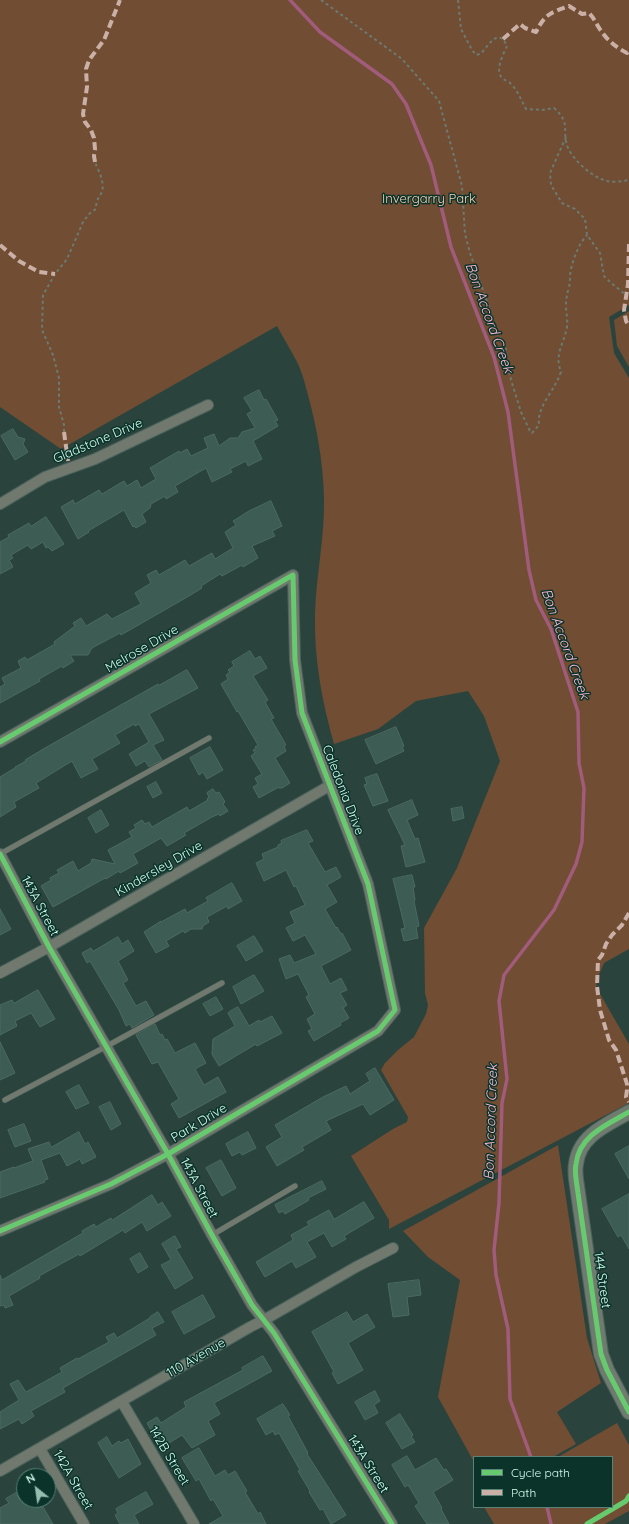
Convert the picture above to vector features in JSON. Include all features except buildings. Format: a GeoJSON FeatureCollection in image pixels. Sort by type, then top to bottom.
{"type":"FeatureCollection","features":[{"type":"Feature","properties":{"kind":"street","name":"Gladstone Drive"},"geometry":{"type":"LineString","coordinates":[[0,504],[45,477],[95,459],[208,405]]}},
{"type":"Feature","properties":{"kind":"street","name":"Melrose Drive"},"geometry":{"type":"LineString","coordinates":[[0,742],[293,575]]}},
{"type":"Feature","properties":{"kind":"street","name":"Caledonia Drive"},"geometry":{"type":"LineString","coordinates":[[293,575],[295,660],[302,713],[368,884],[395,1010]]}},
{"type":"Feature","properties":{"kind":"street","name":"Kindersley Drive"},"geometry":{"type":"LineString","coordinates":[[0,973],[49,947],[329,786]]}},
{"type":"Feature","properties":{"kind":"street","name":"143A Street"},"geometry":{"type":"LineString","coordinates":[[0,854],[49,947],[107,1046],[252,1305],[274,1333],[392,1524]]}},
{"type":"Feature","properties":{"kind":"street","name":"Park Drive"},"geometry":{"type":"LineString","coordinates":[[0,1231],[111,1184],[168,1154],[378,1031],[395,1010]]}},
{"type":"Feature","properties":{"kind":"street","name":"144 Street"},"geometry":{"type":"LineString","coordinates":[[629,1112],[595,1131],[582,1145],[575,1166],[601,1354],[607,1370],[629,1412]]}},
{"type":"Feature","properties":{"kind":"street","name":"110 Avenue"},"geometry":{"type":"LineString","coordinates":[[0,1471],[250,1327],[392,1248]]}},
{"type":"Feature","properties":{"kind":"street","name":"142B Street"},"geometry":{"type":"LineString","coordinates":[[122,1402],[194,1524]]}},
{"type":"Feature","properties":{"kind":"street","name":"142A Street"},"geometry":{"type":"LineString","coordinates":[[40,1449],[84,1524]]}},
{"type":"Feature","properties":{"kind":"lane"},"geometry":{"type":"LineString","coordinates":[[0,854],[209,738]]}},
{"type":"Feature","properties":{"kind":"lane"},"geometry":{"type":"LineString","coordinates":[[5,1100],[222,983]]}},
{"type":"Feature","properties":{"kind":"lane"},"geometry":{"type":"LineString","coordinates":[[212,1235],[295,1186]]}},
{"type":"Feature","properties":{"kind":"path"},"geometry":{"type":"LineString","coordinates":[[322,0],[402,59],[440,102],[462,186],[465,234],[470,253],[488,305],[494,329],[505,345],[511,380],[521,412],[532,433],[539,425],[538,420],[542,409],[561,372],[558,364],[558,355],[567,327],[568,316],[565,307],[570,274],[580,243],[587,235]]}},
{"type":"Feature","properties":{"kind":"path"},"geometry":{"type":"LineString","coordinates":[[458,0],[461,30],[476,55],[480,54],[486,49],[493,39],[498,37],[503,39],[507,46],[501,60],[499,70],[502,78],[510,82],[526,109],[542,110],[554,108],[562,116],[565,122],[567,146],[573,158],[584,168],[607,181],[621,182],[629,180]]}},
{"type":"Feature","properties":{"kind":"path"},"geometry":{"type":"LineString","coordinates":[[566,136],[550,173],[550,184],[562,203],[575,209],[585,219],[587,235],[600,253],[604,276],[626,295]]}},
{"type":"Feature","properties":{"kind":"path"},"geometry":{"type":"LineString","coordinates":[[64,432],[64,425],[59,407],[59,378],[53,355],[42,330],[43,295],[55,274],[67,259],[83,222],[89,214],[96,209],[96,200],[102,191],[102,182],[94,162]]}},
{"type":"Feature","properties":{"kind":"green space","name":"Invergarry Park"},"geometry":{"type":"Polygon","coordinates":[[[0,0],[629,0],[629,305],[609,317],[614,353],[629,378],[629,949],[604,963],[596,987],[629,1044],[629,1103],[389,1229],[389,1220],[351,1156],[393,1129],[407,1122],[408,1117],[381,1070],[385,1063],[398,1050],[414,1037],[426,1014],[428,1005],[425,993],[424,928],[457,868],[500,761],[484,716],[468,691],[416,701],[378,729],[334,744],[317,664],[315,631],[316,600],[324,512],[321,458],[314,420],[302,373],[277,326],[61,449],[0,407],[0,0]]]}},
{"type":"Feature","properties":{"kind":"green space"},"geometry":{"type":"Polygon","coordinates":[[[629,311],[629,367],[617,346],[614,320],[629,311]]]}},
{"type":"Feature","properties":{"kind":"green space"},"geometry":{"type":"Polygon","coordinates":[[[558,1145],[587,1338],[601,1383],[557,1412],[576,1444],[555,1456],[473,1456],[473,1460],[438,1397],[460,1280],[428,1257],[403,1231],[558,1145]]]}},
{"type":"Feature","properties":{"kind":"green space"},"geometry":{"type":"Polygon","coordinates":[[[617,1423],[629,1445],[629,1511],[605,1524],[494,1524],[485,1508],[613,1508],[613,1456],[560,1456],[617,1423]]]}},
{"type":"Feature","properties":{"kind":"waterway","name":"Bon Accord Creek"},"geometry":{"type":"LineString","coordinates":[[290,0],[320,32],[392,84],[406,104],[431,165],[451,247],[494,357],[508,412],[529,570],[536,600],[551,629],[578,712],[579,763],[584,788],[582,842],[576,864],[554,910],[504,975],[499,1001],[507,1079],[502,1103],[499,1203],[494,1250],[496,1275],[508,1329],[510,1399],[531,1456]]}},
{"type":"Feature","properties":{"kind":"waterway","name":"Bon Accord Creek"},"geometry":{"type":"LineString","coordinates":[[547,1508],[551,1524]]}},
{"type":"Feature","properties":{"kind":"marked path"},"geometry":{"type":"LineString","coordinates":[[95,162],[94,138],[91,130],[85,122],[83,114],[87,87],[86,69],[89,60],[104,40],[120,0]]}},
{"type":"Feature","properties":{"kind":"marked path"},"geometry":{"type":"LineString","coordinates":[[503,39],[520,24],[525,28],[536,32],[545,18],[557,10],[569,6],[582,14],[589,13],[600,30],[616,47],[627,53],[629,49]]}},
{"type":"Feature","properties":{"kind":"marked path"},"geometry":{"type":"LineString","coordinates":[[629,244],[628,284],[624,310],[626,321],[629,326]]}},
{"type":"Feature","properties":{"kind":"marked path"},"geometry":{"type":"LineString","coordinates":[[0,245],[19,261],[39,272],[55,274]]}},
{"type":"Feature","properties":{"kind":"marked path"},"geometry":{"type":"LineString","coordinates":[[64,432],[68,461]]}},
{"type":"Feature","properties":{"kind":"marked path"},"geometry":{"type":"LineString","coordinates":[[629,913],[622,925],[612,935],[606,944],[602,955],[598,960],[597,986],[600,1010],[609,1040],[616,1050],[627,1084],[626,1097],[629,1102]]}},
{"type":"Feature","properties":{"kind":"cycle path"},"geometry":{"type":"LineString","coordinates":[[0,742],[293,575],[295,660],[302,713],[368,884],[395,1010],[378,1031],[168,1154],[111,1184],[0,1231]]}},
{"type":"Feature","properties":{"kind":"cycle path"},"geometry":{"type":"LineString","coordinates":[[0,854],[49,947],[168,1154],[252,1305],[274,1333],[392,1524]]}},
{"type":"Feature","properties":{"kind":"cycle path"},"geometry":{"type":"LineString","coordinates":[[629,1112],[595,1132],[588,1139],[578,1154],[575,1171],[601,1354],[607,1370],[629,1412]]}},
{"type":"Feature","properties":{"kind":"cycle path"},"geometry":{"type":"LineString","coordinates":[[587,1524],[626,1501],[629,1496]]}}]}
